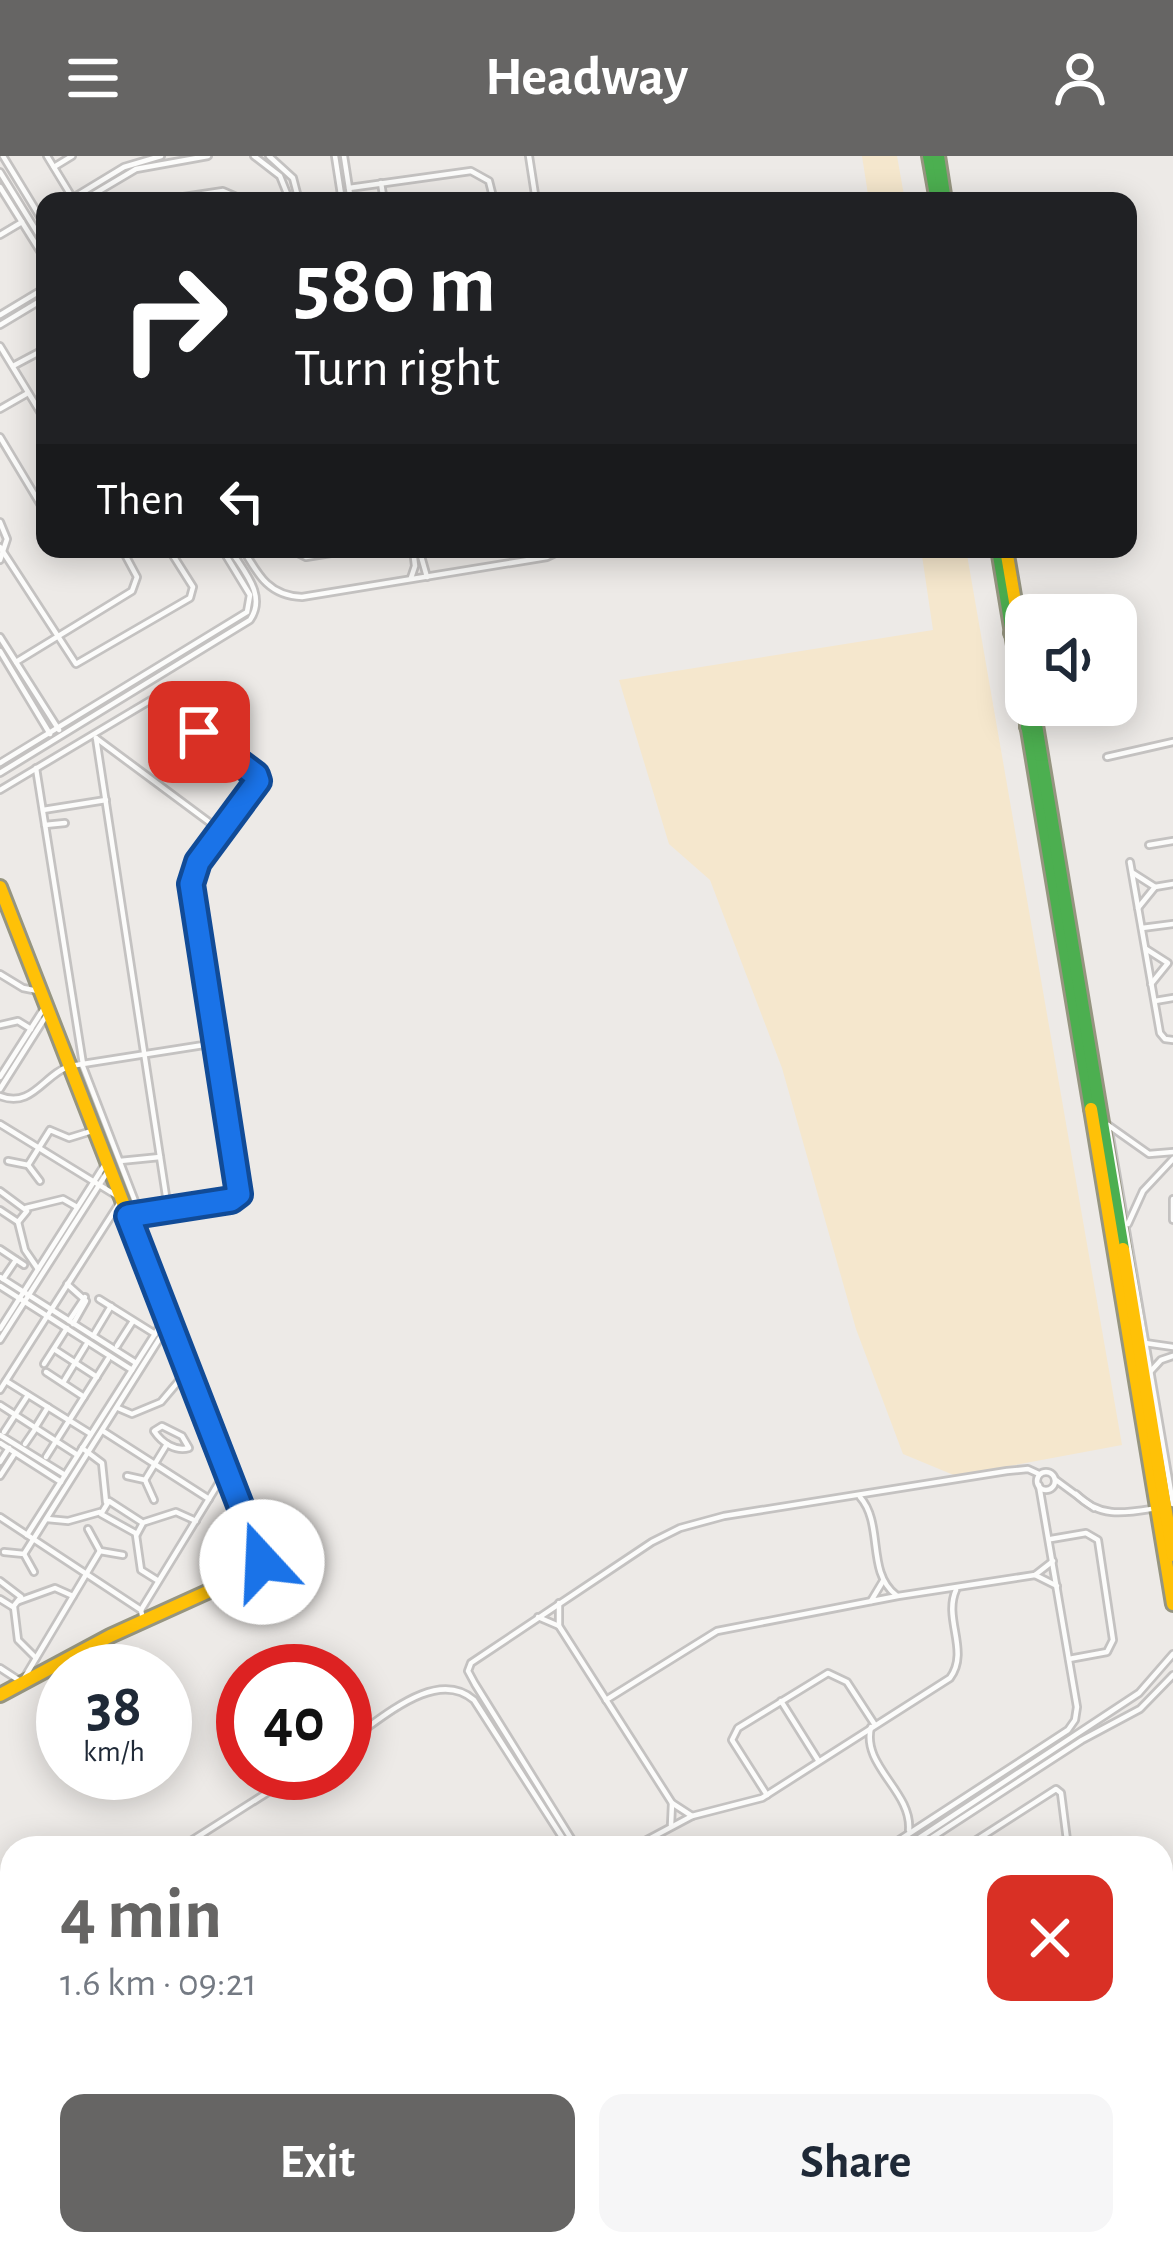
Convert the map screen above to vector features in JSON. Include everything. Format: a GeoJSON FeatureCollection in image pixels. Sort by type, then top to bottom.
{"type":"FeatureCollection","features":[{"type":"Feature","properties":{"kind":"main road"},"geometry":{"type":"LineString","coordinates":[[933,156],[939,192]]}},
{"type":"Feature","properties":{"kind":"main road"},"geometry":{"type":"LineString","coordinates":[[1004,558],[1173,1555]]}},
{"type":"Feature","properties":{"kind":"main road"},"geometry":{"type":"LineString","coordinates":[[0,887],[40,991],[78,1064],[95,1130],[122,1199],[134,1215],[262,1565],[142,1615],[0,1695]]}},
{"type":"Feature","properties":{"kind":"main road"},"geometry":{"type":"LineString","coordinates":[[1148,1407],[1157,1508],[1173,1604]]}},
{"type":"Feature","properties":{"kind":"street"},"geometry":{"type":"LineString","coordinates":[[3,156],[36,208]]}},
{"type":"Feature","properties":{"kind":"street"},"geometry":{"type":"LineString","coordinates":[[47,156],[69,192]]}},
{"type":"Feature","properties":{"kind":"street"},"geometry":{"type":"LineString","coordinates":[[54,167],[72,156]]}},
{"type":"Feature","properties":{"kind":"street"},"geometry":{"type":"LineString","coordinates":[[86,192],[124,167],[161,156]]}},
{"type":"Feature","properties":{"kind":"street"},"geometry":{"type":"LineString","coordinates":[[91,192],[136,170],[208,156]]}},
{"type":"Feature","properties":{"kind":"street"},"geometry":{"type":"LineString","coordinates":[[254,156],[280,176],[286,192]]}},
{"type":"Feature","properties":{"kind":"street"},"geometry":{"type":"LineString","coordinates":[[269,156],[289,172],[296,192]]}},
{"type":"Feature","properties":{"kind":"street"},"geometry":{"type":"LineString","coordinates":[[335,156],[341,192]]}},
{"type":"Feature","properties":{"kind":"street"},"geometry":{"type":"LineString","coordinates":[[344,156],[350,192]]}},
{"type":"Feature","properties":{"kind":"street"},"geometry":{"type":"LineString","coordinates":[[529,156],[535,192]]}},
{"type":"Feature","properties":{"kind":"street"},"geometry":{"type":"LineString","coordinates":[[349,188],[471,171],[489,181],[492,192]]}},
{"type":"Feature","properties":{"kind":"street"},"geometry":{"type":"LineString","coordinates":[[0,172],[2,183],[36,233]]}},
{"type":"Feature","properties":{"kind":"street"},"geometry":{"type":"LineString","coordinates":[[381,183],[382,192]]}},
{"type":"Feature","properties":{"kind":"street"},"geometry":{"type":"LineString","coordinates":[[17,207],[36,245]]}},
{"type":"Feature","properties":{"kind":"street"},"geometry":{"type":"LineString","coordinates":[[0,235],[22,222]]}},
{"type":"Feature","properties":{"kind":"street"},"geometry":{"type":"LineString","coordinates":[[0,325],[36,295]]}},
{"type":"Feature","properties":{"kind":"street"},"geometry":{"type":"LineString","coordinates":[[0,315],[36,302]]}},
{"type":"Feature","properties":{"kind":"street"},"geometry":{"type":"LineString","coordinates":[[0,346],[36,406]]}},
{"type":"Feature","properties":{"kind":"street"},"geometry":{"type":"LineString","coordinates":[[13,367],[36,354]]}},
{"type":"Feature","properties":{"kind":"street"},"geometry":{"type":"LineString","coordinates":[[0,409],[28,393]]}},
{"type":"Feature","properties":{"kind":"street"},"geometry":{"type":"LineString","coordinates":[[0,437],[36,495]]}},
{"type":"Feature","properties":{"kind":"street"},"geometry":{"type":"LineString","coordinates":[[0,522],[7,539],[1,545],[0,560]]}},
{"type":"Feature","properties":{"kind":"street"},"geometry":{"type":"LineString","coordinates":[[1,545],[77,664],[190,598],[193,587],[175,558]]}},
{"type":"Feature","properties":{"kind":"street"},"geometry":{"type":"LineString","coordinates":[[16,662],[136,587],[135,571],[127,558]]}},
{"type":"Feature","properties":{"kind":"street"},"geometry":{"type":"LineString","coordinates":[[0,763],[157,673],[252,607],[230,558]]}},
{"type":"Feature","properties":{"kind":"street"},"geometry":{"type":"LineString","coordinates":[[249,558],[266,584],[289,597],[542,558]]}},
{"type":"Feature","properties":{"kind":"street"},"geometry":{"type":"LineString","coordinates":[[409,580],[416,558]]}},
{"type":"Feature","properties":{"kind":"street"},"geometry":{"type":"LineString","coordinates":[[420,558],[428,577]]}},
{"type":"Feature","properties":{"kind":"street"},"geometry":{"type":"LineString","coordinates":[[0,637],[51,736]]}},
{"type":"Feature","properties":{"kind":"street"},"geometry":{"type":"LineString","coordinates":[[0,651],[60,731]]}},
{"type":"Feature","properties":{"kind":"street"},"geometry":{"type":"LineString","coordinates":[[0,790],[36,767],[154,700],[256,775],[258,783],[218,829],[191,884],[239,1194],[231,1200],[134,1215],[78,1064],[36,767]]}},
{"type":"Feature","properties":{"kind":"street"},"geometry":{"type":"LineString","coordinates":[[0,773],[51,736]]}},
{"type":"Feature","properties":{"kind":"street"},"geometry":{"type":"LineString","coordinates":[[94,736],[168,1209]]}},
{"type":"Feature","properties":{"kind":"street"},"geometry":{"type":"LineString","coordinates":[[94,736],[218,829]]}},
{"type":"Feature","properties":{"kind":"street"},"geometry":{"type":"LineString","coordinates":[[1107,757],[1173,742]]}},
{"type":"Feature","properties":{"kind":"street"},"geometry":{"type":"LineString","coordinates":[[43,809],[106,800]]}},
{"type":"Feature","properties":{"kind":"street"},"geometry":{"type":"LineString","coordinates":[[46,826],[65,823]]}},
{"type":"Feature","properties":{"kind":"street"},"geometry":{"type":"LineString","coordinates":[[1149,845],[1173,841]]}},
{"type":"Feature","properties":{"kind":"street"},"geometry":{"type":"LineString","coordinates":[[1130,862],[1160,1033],[1173,1040]]}},
{"type":"Feature","properties":{"kind":"street"},"geometry":{"type":"LineString","coordinates":[[1132,872],[1155,887]]}},
{"type":"Feature","properties":{"kind":"street"},"geometry":{"type":"LineString","coordinates":[[1138,908],[1155,887],[1173,884]]}},
{"type":"Feature","properties":{"kind":"street"},"geometry":{"type":"LineString","coordinates":[[1142,928],[1173,924]]}},
{"type":"Feature","properties":{"kind":"street"},"geometry":{"type":"LineString","coordinates":[[1145,949],[1170,963],[1151,984]]}},
{"type":"Feature","properties":{"kind":"street"},"geometry":{"type":"LineString","coordinates":[[0,974],[23,988],[40,991]]}},
{"type":"Feature","properties":{"kind":"street"},"geometry":{"type":"LineString","coordinates":[[1154,1001],[1173,998]]}},
{"type":"Feature","properties":{"kind":"street"},"geometry":{"type":"LineString","coordinates":[[48,1009],[31,1029],[0,1093],[19,1099],[39,1090],[56,1070],[78,1064],[212,1043]]}},
{"type":"Feature","properties":{"kind":"street"},"geometry":{"type":"LineString","coordinates":[[0,1077],[48,1009]]}},
{"type":"Feature","properties":{"kind":"street"},"geometry":{"type":"LineString","coordinates":[[0,1024],[18,1021],[31,1029]]}},
{"type":"Feature","properties":{"kind":"street"},"geometry":{"type":"LineString","coordinates":[[0,1124],[122,1199],[0,1390]]}},
{"type":"Feature","properties":{"kind":"street"},"geometry":{"type":"LineString","coordinates":[[1155,1175],[1149,1154],[1108,1125],[1150,1372],[1148,1407],[1173,1504]]}},
{"type":"Feature","properties":{"kind":"street"},"geometry":{"type":"LineString","coordinates":[[28,1165],[50,1130],[69,1138],[95,1130]]}},
{"type":"Feature","properties":{"kind":"street"},"geometry":{"type":"LineString","coordinates":[[1149,1154],[1173,1155]]}},
{"type":"Feature","properties":{"kind":"street"},"geometry":{"type":"LineString","coordinates":[[1126,1230],[1138,1200],[1173,1155]]}},
{"type":"Feature","properties":{"kind":"street"},"geometry":{"type":"LineString","coordinates":[[0,1340],[77,1207],[112,1164],[160,1157]]}},
{"type":"Feature","properties":{"kind":"street"},"geometry":{"type":"LineString","coordinates":[[8,1161],[28,1165],[40,1181]]}},
{"type":"Feature","properties":{"kind":"street"},"geometry":{"type":"LineString","coordinates":[[0,1328],[96,1183]]}},
{"type":"Feature","properties":{"kind":"street"},"geometry":{"type":"LineString","coordinates":[[0,1192],[26,1208],[63,1199],[77,1207]]}},
{"type":"Feature","properties":{"kind":"street"},"geometry":{"type":"LineString","coordinates":[[1173,1199],[1173,1220]]}},
{"type":"Feature","properties":{"kind":"street"},"geometry":{"type":"LineString","coordinates":[[18,1222],[26,1208]]}},
{"type":"Feature","properties":{"kind":"street"},"geometry":{"type":"LineString","coordinates":[[0,1210],[18,1222],[25,1250],[38,1269]]}},
{"type":"Feature","properties":{"kind":"street"},"geometry":{"type":"LineString","coordinates":[[0,1249],[25,1265]]}},
{"type":"Feature","properties":{"kind":"street"},"geometry":{"type":"LineString","coordinates":[[16,1260],[1,1281],[134,1366]]}},
{"type":"Feature","properties":{"kind":"street"},"geometry":{"type":"LineString","coordinates":[[68,1284],[85,1298],[86,1305],[45,1368],[84,1397]]}},
{"type":"Feature","properties":{"kind":"street"},"geometry":{"type":"LineString","coordinates":[[99,1299],[155,1334]]}},
{"type":"Feature","properties":{"kind":"street"},"geometry":{"type":"LineString","coordinates":[[93,1336],[111,1306]]}},
{"type":"Feature","properties":{"kind":"street"},"geometry":{"type":"LineString","coordinates":[[34,1572],[24,1554],[30,1537],[63,1478],[102,1430],[134,1366],[168,1318]]}},
{"type":"Feature","properties":{"kind":"street"},"geometry":{"type":"LineString","coordinates":[[30,1537],[46,1519],[91,1434],[168,1318]]}},
{"type":"Feature","properties":{"kind":"street"},"geometry":{"type":"LineString","coordinates":[[117,1346],[133,1320]]}},
{"type":"Feature","properties":{"kind":"street"},"geometry":{"type":"LineString","coordinates":[[70,1324],[134,1366]]}},
{"type":"Feature","properties":{"kind":"street"},"geometry":{"type":"LineString","coordinates":[[1145,1343],[1173,1347]]}},
{"type":"Feature","properties":{"kind":"street"},"geometry":{"type":"LineString","coordinates":[[63,1383],[86,1345]]}},
{"type":"Feature","properties":{"kind":"street"},"geometry":{"type":"LineString","coordinates":[[54,1349],[97,1377]]}},
{"type":"Feature","properties":{"kind":"street"},"geometry":{"type":"LineString","coordinates":[[1150,1372],[1173,1356]]}},
{"type":"Feature","properties":{"kind":"street"},"geometry":{"type":"LineString","coordinates":[[45,1463],[108,1359]]}},
{"type":"Feature","properties":{"kind":"street"},"geometry":{"type":"LineString","coordinates":[[116,1407],[132,1414],[157,1406],[188,1370]]}},
{"type":"Feature","properties":{"kind":"street"},"geometry":{"type":"LineString","coordinates":[[6,1381],[91,1434]]}},
{"type":"Feature","properties":{"kind":"street"},"geometry":{"type":"LineString","coordinates":[[2,1436],[28,1395]]}},
{"type":"Feature","properties":{"kind":"street"},"geometry":{"type":"LineString","coordinates":[[0,1405],[56,1442],[102,1463],[106,1502],[100,1512],[64,1522],[46,1519]]}},
{"type":"Feature","properties":{"kind":"street"},"geometry":{"type":"LineString","coordinates":[[26,1444],[48,1407]]}},
{"type":"Feature","properties":{"kind":"street"},"geometry":{"type":"LineString","coordinates":[[157,1426],[182,1436],[190,1448],[182,1450],[167,1444],[154,1432],[157,1426]]}},
{"type":"Feature","properties":{"kind":"street"},"geometry":{"type":"LineString","coordinates":[[102,1430],[209,1499]]}},
{"type":"Feature","properties":{"kind":"street"},"geometry":{"type":"LineString","coordinates":[[2,1436],[12,1450],[45,1463]]}},
{"type":"Feature","properties":{"kind":"street"},"geometry":{"type":"LineString","coordinates":[[2,1436],[63,1478]]}},
{"type":"Feature","properties":{"kind":"street"},"geometry":{"type":"LineString","coordinates":[[145,1480],[167,1444]]}},
{"type":"Feature","properties":{"kind":"street"},"geometry":{"type":"LineString","coordinates":[[0,1462],[12,1450]]}},
{"type":"Feature","properties":{"kind":"street"},"geometry":{"type":"LineString","coordinates":[[0,1476],[12,1450]]}},
{"type":"Feature","properties":{"kind":"street"},"geometry":{"type":"LineString","coordinates":[[570,1836],[468,1672],[471,1664],[538,1617],[680,1528],[724,1516],[1024,1468],[1046,1473],[1094,1508],[1114,1514],[1157,1508]]}},
{"type":"Feature","properties":{"kind":"street"},"geometry":{"type":"LineString","coordinates":[[0,1517],[142,1615],[227,1469]]}},
{"type":"Feature","properties":{"kind":"street"},"geometry":{"type":"LineString","coordinates":[[905,1836],[1070,1728],[1077,1710],[1039,1474]]}},
{"type":"Feature","properties":{"kind":"street"},"geometry":{"type":"LineString","coordinates":[[127,1476],[145,1480]]}},
{"type":"Feature","properties":{"kind":"street"},"geometry":{"type":"LineString","coordinates":[[145,1480],[154,1500]]}},
{"type":"Feature","properties":{"kind":"street"},"geometry":{"type":"LineString","coordinates":[[1042,1504],[1056,1480]]}},
{"type":"Feature","properties":{"kind":"street"},"geometry":{"type":"LineString","coordinates":[[1039,1485],[1051,1489]]}},
{"type":"Feature","properties":{"kind":"street"},"geometry":{"type":"LineString","coordinates":[[870,1511],[879,1493]]}},
{"type":"Feature","properties":{"kind":"street"},"geometry":{"type":"LineString","coordinates":[[860,1497],[870,1511],[883,1581],[898,1596]]}},
{"type":"Feature","properties":{"kind":"street"},"geometry":{"type":"LineString","coordinates":[[106,1502],[143,1523]]}},
{"type":"Feature","properties":{"kind":"street"},"geometry":{"type":"LineString","coordinates":[[158,1581],[141,1570],[136,1535],[143,1523],[176,1511],[196,1521]]}},
{"type":"Feature","properties":{"kind":"street"},"geometry":{"type":"LineString","coordinates":[[100,1512],[136,1535]]}},
{"type":"Feature","properties":{"kind":"street"},"geometry":{"type":"LineString","coordinates":[[88,1529],[100,1551],[124,1556]]}},
{"type":"Feature","properties":{"kind":"street"},"geometry":{"type":"LineString","coordinates":[[1049,1539],[1088,1533],[1098,1543],[1113,1645],[1105,1653],[1069,1659]]}},
{"type":"Feature","properties":{"kind":"street"},"geometry":{"type":"LineString","coordinates":[[44,1644],[100,1551]]}},
{"type":"Feature","properties":{"kind":"street"},"geometry":{"type":"LineString","coordinates":[[4,1552],[24,1554]]}},
{"type":"Feature","properties":{"kind":"street"},"geometry":{"type":"LineString","coordinates":[[606,1700],[717,1631],[1035,1575],[1053,1561]]}},
{"type":"Feature","properties":{"kind":"street"},"geometry":{"type":"LineString","coordinates":[[1035,1575],[1057,1586]]}},
{"type":"Feature","properties":{"kind":"street"},"geometry":{"type":"LineString","coordinates":[[0,1581],[20,1595],[18,1640],[36,1658],[23,1683],[0,1668]]}},
{"type":"Feature","properties":{"kind":"street"},"geometry":{"type":"LineString","coordinates":[[868,1603],[883,1581]]}},
{"type":"Feature","properties":{"kind":"street"},"geometry":{"type":"LineString","coordinates":[[0,1599],[16,1604],[55,1588],[73,1596]]}},
{"type":"Feature","properties":{"kind":"street"},"geometry":{"type":"LineString","coordinates":[[652,1836],[692,1816],[767,1795],[953,1676],[959,1657],[951,1608],[957,1588]]}},
{"type":"Feature","properties":{"kind":"street"},"geometry":{"type":"LineString","coordinates":[[937,1591],[951,1608]]}},
{"type":"Feature","properties":{"kind":"street"},"geometry":{"type":"LineString","coordinates":[[559,1626],[560,1603]]}},
{"type":"Feature","properties":{"kind":"street"},"geometry":{"type":"LineString","coordinates":[[538,1617],[559,1626],[672,1803],[692,1816]]}},
{"type":"Feature","properties":{"kind":"street"},"geometry":{"type":"LineString","coordinates":[[922,1836],[1139,1694],[1173,1654]]}},
{"type":"Feature","properties":{"kind":"street"},"geometry":{"type":"LineString","coordinates":[[767,1795],[732,1735],[821,1676],[835,1674],[847,1682],[873,1726],[868,1741],[907,1809],[908,1834]]}},
{"type":"Feature","properties":{"kind":"street"},"geometry":{"type":"LineString","coordinates":[[934,1836],[1140,1708],[1173,1675]]}},
{"type":"Feature","properties":{"kind":"street"},"geometry":{"type":"LineString","coordinates":[[372,1726],[431,1689],[466,1694],[561,1836]]}},
{"type":"Feature","properties":{"kind":"street"},"geometry":{"type":"LineString","coordinates":[[781,1701],[818,1760]]}},
{"type":"Feature","properties":{"kind":"street"},"geometry":{"type":"LineString","coordinates":[[849,1742],[873,1754]]}},
{"type":"Feature","properties":{"kind":"street"},"geometry":{"type":"LineString","coordinates":[[983,1836],[1056,1789],[1061,1793],[1066,1836]]}},
{"type":"Feature","properties":{"kind":"street"},"geometry":{"type":"LineString","coordinates":[[199,1836],[256,1800]]}},
{"type":"Feature","properties":{"kind":"street"},"geometry":{"type":"LineString","coordinates":[[670,1825],[672,1803]]}},
{"type":"Feature","properties":{"kind":"street"},"geometry":{"type":"LineString","coordinates":[[907,1809],[928,1820]]}},
{"type":"Feature","properties":{"kind":"sand"},"geometry":{"type":"Polygon","coordinates":[[[862,156],[897,156],[903,192],[868,192],[862,156]]]}},
{"type":"Feature","properties":{"kind":"sand"},"geometry":{"type":"Polygon","coordinates":[[[922,558],[968,558],[1122,1445],[956,1476],[903,1454],[856,1329],[782,1068],[710,880],[669,844],[619,680],[933,630],[922,558]]]}},
{"type":"Feature","properties":{"kind":"traffic: fast"},"geometry":{"type":"LineString","coordinates":[[929,156],[935,192]]}},
{"type":"Feature","properties":{"kind":"traffic: fast"},"geometry":{"type":"LineString","coordinates":[[938,156],[944,192]]}},
{"type":"Feature","properties":{"kind":"traffic: fast"},"geometry":{"type":"LineString","coordinates":[[999,558],[1091,1109]]}},
{"type":"Feature","properties":{"kind":"traffic: fast"},"geometry":{"type":"LineString","coordinates":[[1027,727],[1036,725],[1123,1249]]}},
{"type":"Feature","properties":{"kind":"traffic: slow"},"geometry":{"type":"LineString","coordinates":[[1008,558],[1014,594]]}},
{"type":"Feature","properties":{"kind":"traffic: slow"},"geometry":{"type":"LineString","coordinates":[[0,887],[263,1562],[258,1569],[110,1636],[0,1695]]}},
{"type":"Feature","properties":{"kind":"traffic: slow"},"geometry":{"type":"LineString","coordinates":[[1091,1109],[1173,1604]]}},
{"type":"Feature","properties":{"kind":"traffic: slow"},"geometry":{"type":"LineString","coordinates":[[1123,1249],[1173,1555]]}},
{"type":"Feature","properties":{"kind":"route"},"geometry":{"type":"LineString","coordinates":[[199,732],[258,781],[198,862],[191,884],[239,1194],[237,1199],[128,1216],[262,1562]]}}]}
